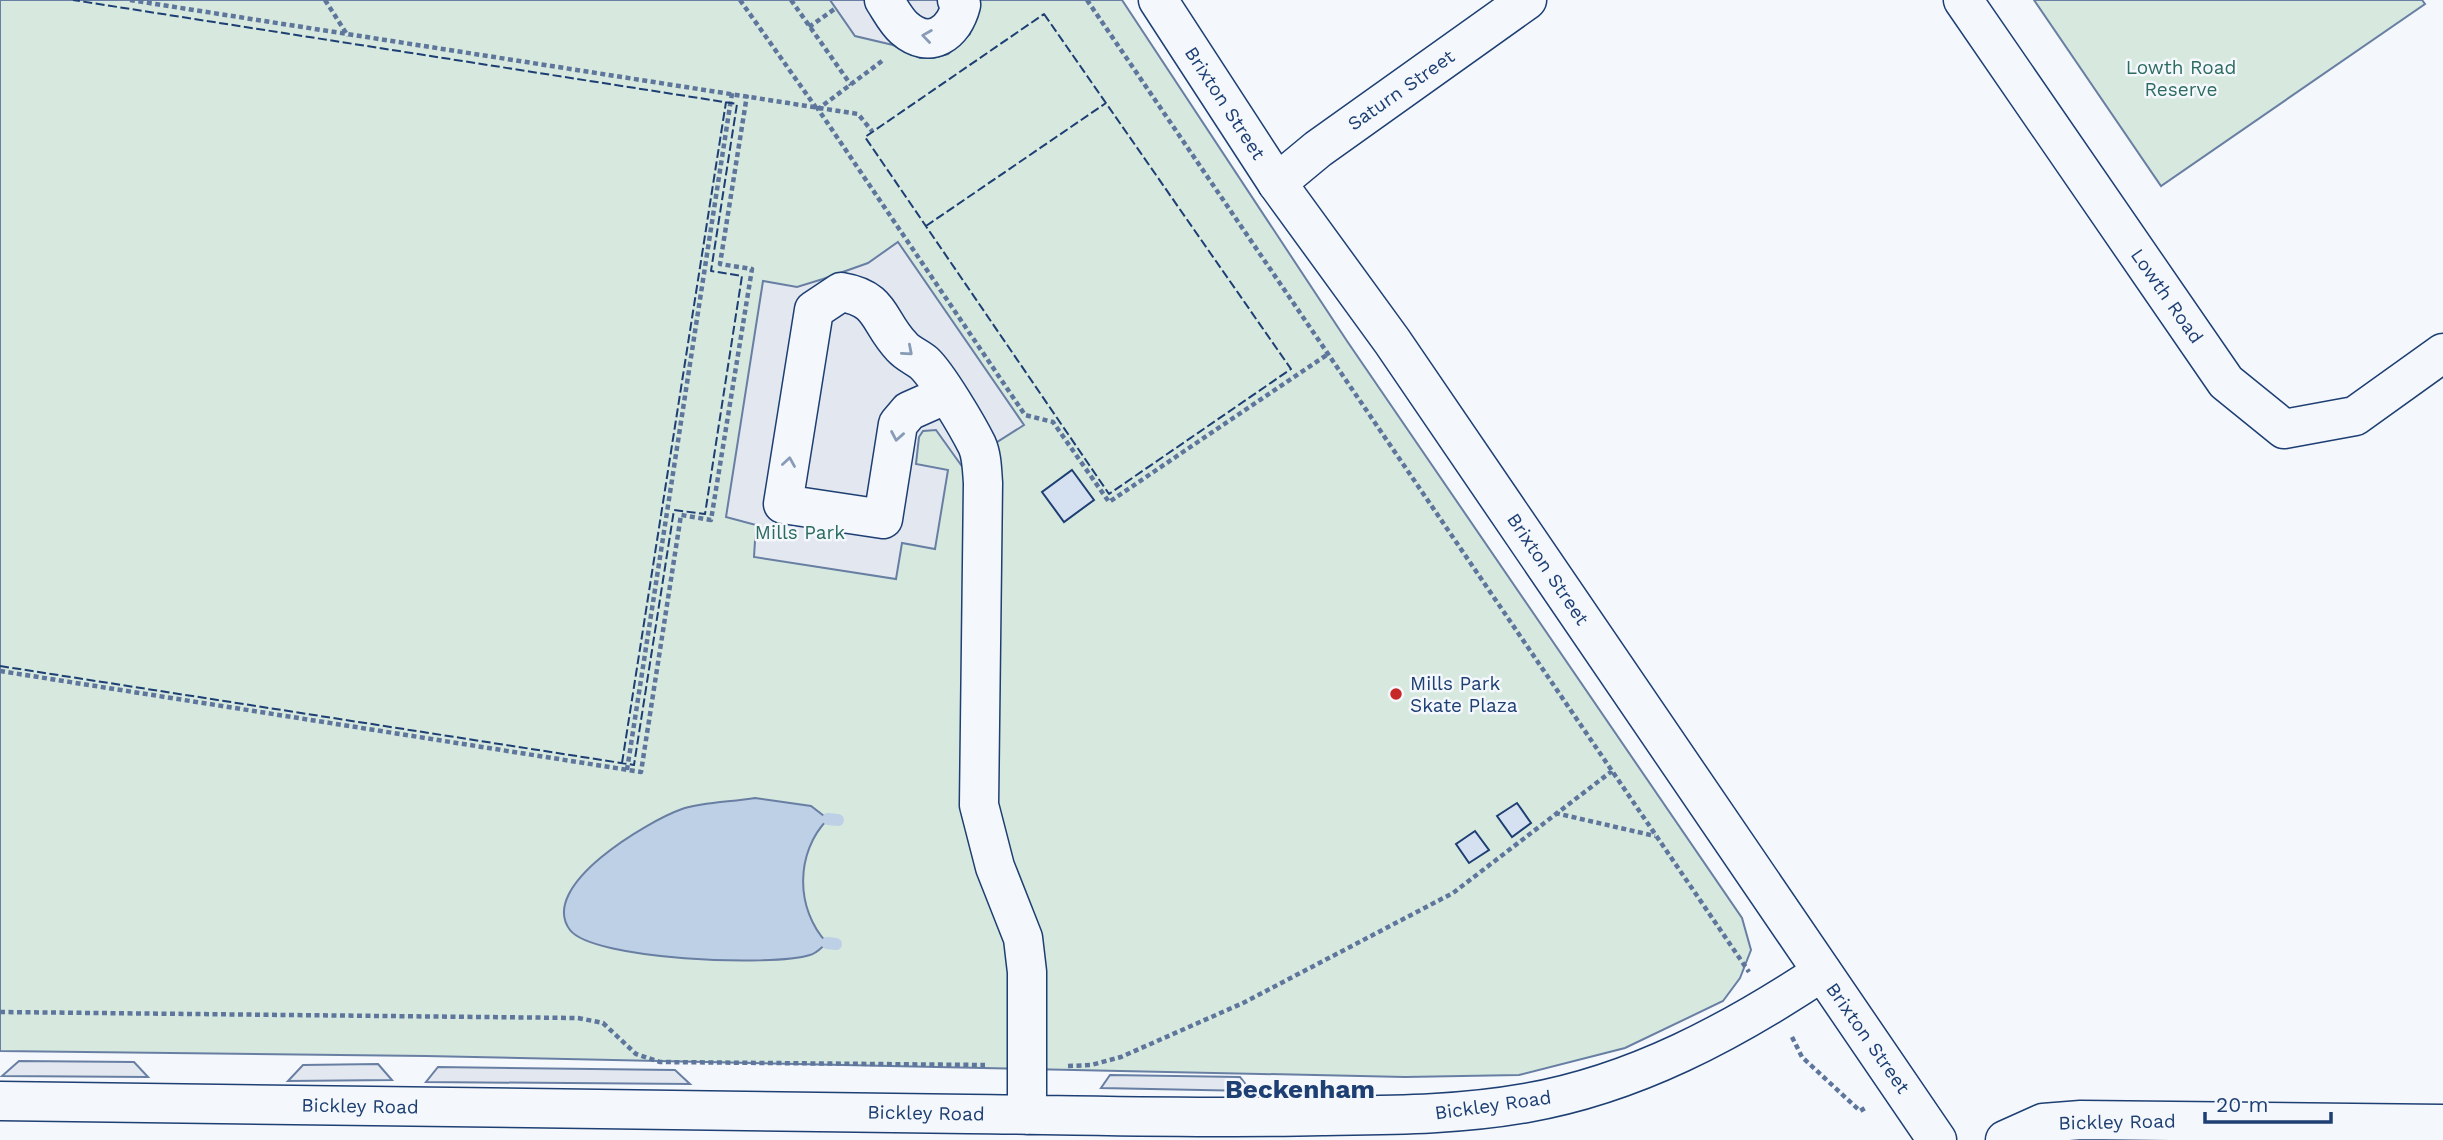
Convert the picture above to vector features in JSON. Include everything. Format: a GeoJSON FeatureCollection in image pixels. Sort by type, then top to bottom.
{"type":"FeatureCollection","features":[{"type":"Feature","properties":{"kind":"street"},"geometry":{"type":"LineString","coordinates":[[884,0],[903,27],[926,38],[938,38],[948,32],[957,20],[961,5],[957,0]]}},
{"type":"Feature","properties":{"kind":"street","name":"Brixton Street"},"geometry":{"type":"LineString","coordinates":[[1158,0],[1277,183],[1392,341],[1937,1140]]}},
{"type":"Feature","properties":{"kind":"street","name":"Saturn Street"},"geometry":{"type":"LineString","coordinates":[[1277,183],[1318,149],[1527,0]]}},
{"type":"Feature","properties":{"kind":"street","name":"Lowth Road"},"geometry":{"type":"LineString","coordinates":[[1963,0],[2226,382],[2284,429],[2355,416],[2443,353]]}},
{"type":"Feature","properties":{"kind":"street"},"geometry":{"type":"LineString","coordinates":[[945,395],[909,411],[898,425],[883,519],[783,504],[814,310],[841,292],[861,295],[873,304],[901,346],[924,363],[945,395],[978,446],[981,457],[983,482],[979,805],[995,867],[1023,938],[1027,972],[1027,1115]]}},
{"type":"Feature","properties":{"kind":"street","name":"Bickley Road"},"geometry":{"type":"LineString","coordinates":[[0,1101],[1228,1118],[1441,1114],[1526,1103],[1582,1091],[1686,1052],[1773,1006],[1822,972]]}},
{"type":"Feature","properties":{"kind":"street","name":"Bickley Road"},"geometry":{"type":"LineString","coordinates":[[2005,1140],[2043,1123],[2081,1120],[2443,1124]]}},
{"type":"Feature","properties":{"kind":"path"},"geometry":{"type":"LineString","coordinates":[[130,0],[858,114],[872,131]]}},
{"type":"Feature","properties":{"kind":"path"},"geometry":{"type":"LineString","coordinates":[[192,0],[193,10]]}},
{"type":"Feature","properties":{"kind":"path"},"geometry":{"type":"LineString","coordinates":[[324,0],[348,36]]}},
{"type":"Feature","properties":{"kind":"path"},"geometry":{"type":"LineString","coordinates":[[740,0],[818,109],[1025,415],[1053,422],[1109,502],[1328,355]]}},
{"type":"Feature","properties":{"kind":"path"},"geometry":{"type":"LineString","coordinates":[[790,0],[851,85]]}},
{"type":"Feature","properties":{"kind":"path"},"geometry":{"type":"LineString","coordinates":[[1087,0],[1748,970]]}},
{"type":"Feature","properties":{"kind":"path"},"geometry":{"type":"LineString","coordinates":[[809,27],[836,8]]}},
{"type":"Feature","properties":{"kind":"path"},"geometry":{"type":"LineString","coordinates":[[818,109],[890,56]]}},
{"type":"Feature","properties":{"kind":"path"},"geometry":{"type":"LineString","coordinates":[[627,769],[732,93]]}},
{"type":"Feature","properties":{"kind":"path"},"geometry":{"type":"LineString","coordinates":[[0,671],[170,695],[641,772],[681,515],[711,520],[752,269],[720,264],[747,95]]}},
{"type":"Feature","properties":{"kind":"path"},"geometry":{"type":"LineString","coordinates":[[1122,485],[1126,490]]}},
{"type":"Feature","properties":{"kind":"path"},"geometry":{"type":"LineString","coordinates":[[1063,1066],[1091,1065],[1121,1057],[1243,1003],[1453,892],[1612,771]]}},
{"type":"Feature","properties":{"kind":"path"},"geometry":{"type":"LineString","coordinates":[[1554,813],[1657,836]]}},
{"type":"Feature","properties":{"kind":"path"},"geometry":{"type":"LineString","coordinates":[[0,1012],[578,1018],[603,1023],[636,1054],[660,1062],[994,1065]]}},
{"type":"Feature","properties":{"kind":"path"},"geometry":{"type":"LineString","coordinates":[[1790,1033],[1802,1057],[1860,1111]]}},
{"type":"Feature","properties":{"kind":"green space","name":"Mills Park"},"geometry":{"type":"Polygon","coordinates":[[[0,0],[1122,0],[1347,341],[1742,918],[1751,950],[1740,978],[1723,1001],[1625,1048],[1519,1075],[1405,1077],[426,1056],[0,1051],[0,0]]]}},
{"type":"Feature","properties":{"kind":"green space","name":"Lowth Road Reserve"},"geometry":{"type":"Polygon","coordinates":[[[2034,0],[2422,0],[2425,4],[2161,186],[2034,0]]]}},
{"type":"Feature","properties":{"kind":"shaded area"},"geometry":{"type":"Polygon","coordinates":[[[830,0],[977,0],[970,34],[948,54],[920,58],[893,45],[855,36],[830,0]]]}},
{"type":"Feature","properties":{"kind":"shaded area"},"geometry":{"type":"Polygon","coordinates":[[[898,242],[1024,425],[961,465],[936,430],[923,431],[919,437],[916,464],[948,470],[935,549],[902,543],[896,579],[754,557],[756,525],[726,517],[763,281],[797,287],[868,263],[898,242]]]}},
{"type":"Feature","properties":{"kind":"shaded area"},"geometry":{"type":"Polygon","coordinates":[[[19,1061],[134,1062],[148,1077],[2,1076],[19,1061]]]}},
{"type":"Feature","properties":{"kind":"shaded area"},"geometry":{"type":"Polygon","coordinates":[[[378,1064],[392,1080],[288,1081],[303,1065],[378,1064]]]}},
{"type":"Feature","properties":{"kind":"shaded area"},"geometry":{"type":"Polygon","coordinates":[[[438,1067],[675,1070],[690,1084],[426,1082],[438,1067]]]}},
{"type":"Feature","properties":{"kind":"shaded area"},"geometry":{"type":"Polygon","coordinates":[[[1110,1075],[1240,1077],[1251,1091],[1101,1088],[1110,1075]]]}},
{"type":"Feature","properties":{"kind":"water"},"geometry":{"type":"Polygon","coordinates":[[[755,798],[811,806],[828,819],[809,848],[803,881],[809,914],[827,943],[817,952],[790,959],[684,958],[612,948],[585,940],[570,930],[564,913],[569,894],[582,876],[623,841],[682,809],[755,798]]]}},
{"type":"Feature","properties":{"kind":"building"},"geometry":{"type":"Polygon","coordinates":[[[1072,470],[1094,500],[1064,522],[1042,492],[1072,470]]]}},
{"type":"Feature","properties":{"kind":"building"},"geometry":{"type":"Polygon","coordinates":[[[1517,803],[1531,823],[1512,837],[1497,816],[1517,803]]]}},
{"type":"Feature","properties":{"kind":"building"},"geometry":{"type":"Polygon","coordinates":[[[1475,831],[1489,850],[1469,863],[1456,844],[1475,831]]]}},
{"type":"Feature","properties":{"kind":"waterway"},"geometry":{"type":"LineString","coordinates":[[828,819],[838,820]]}},
{"type":"Feature","properties":{"kind":"waterway"},"geometry":{"type":"LineString","coordinates":[[827,943],[836,944]]}},
{"type":"Feature","properties":{"kind":"fence"},"geometry":{"type":"LineString","coordinates":[[0,666],[634,765],[674,510],[705,514],[742,276],[711,271],[737,104],[73,0]]}},
{"type":"Feature","properties":{"kind":"fence"},"geometry":{"type":"LineString","coordinates":[[1044,14],[1291,369],[1109,494],[865,137],[1044,14]]}},
{"type":"Feature","properties":{"kind":"fence"},"geometry":{"type":"LineString","coordinates":[[622,763],[726,102]]}},
{"type":"Feature","properties":{"kind":"fence"},"geometry":{"type":"LineString","coordinates":[[926,226],[1106,103]]}},
{"type":"Feature","properties":{"kind":"place","name":"Mills Park Skate Plaza"},"geometry":{"type":"Point","coordinates":[1396,694]}},
{"type":"Feature","properties":{"kind":"district","name":"Beckenham"},"geometry":{"type":"Point","coordinates":[1300,1089]}}]}
